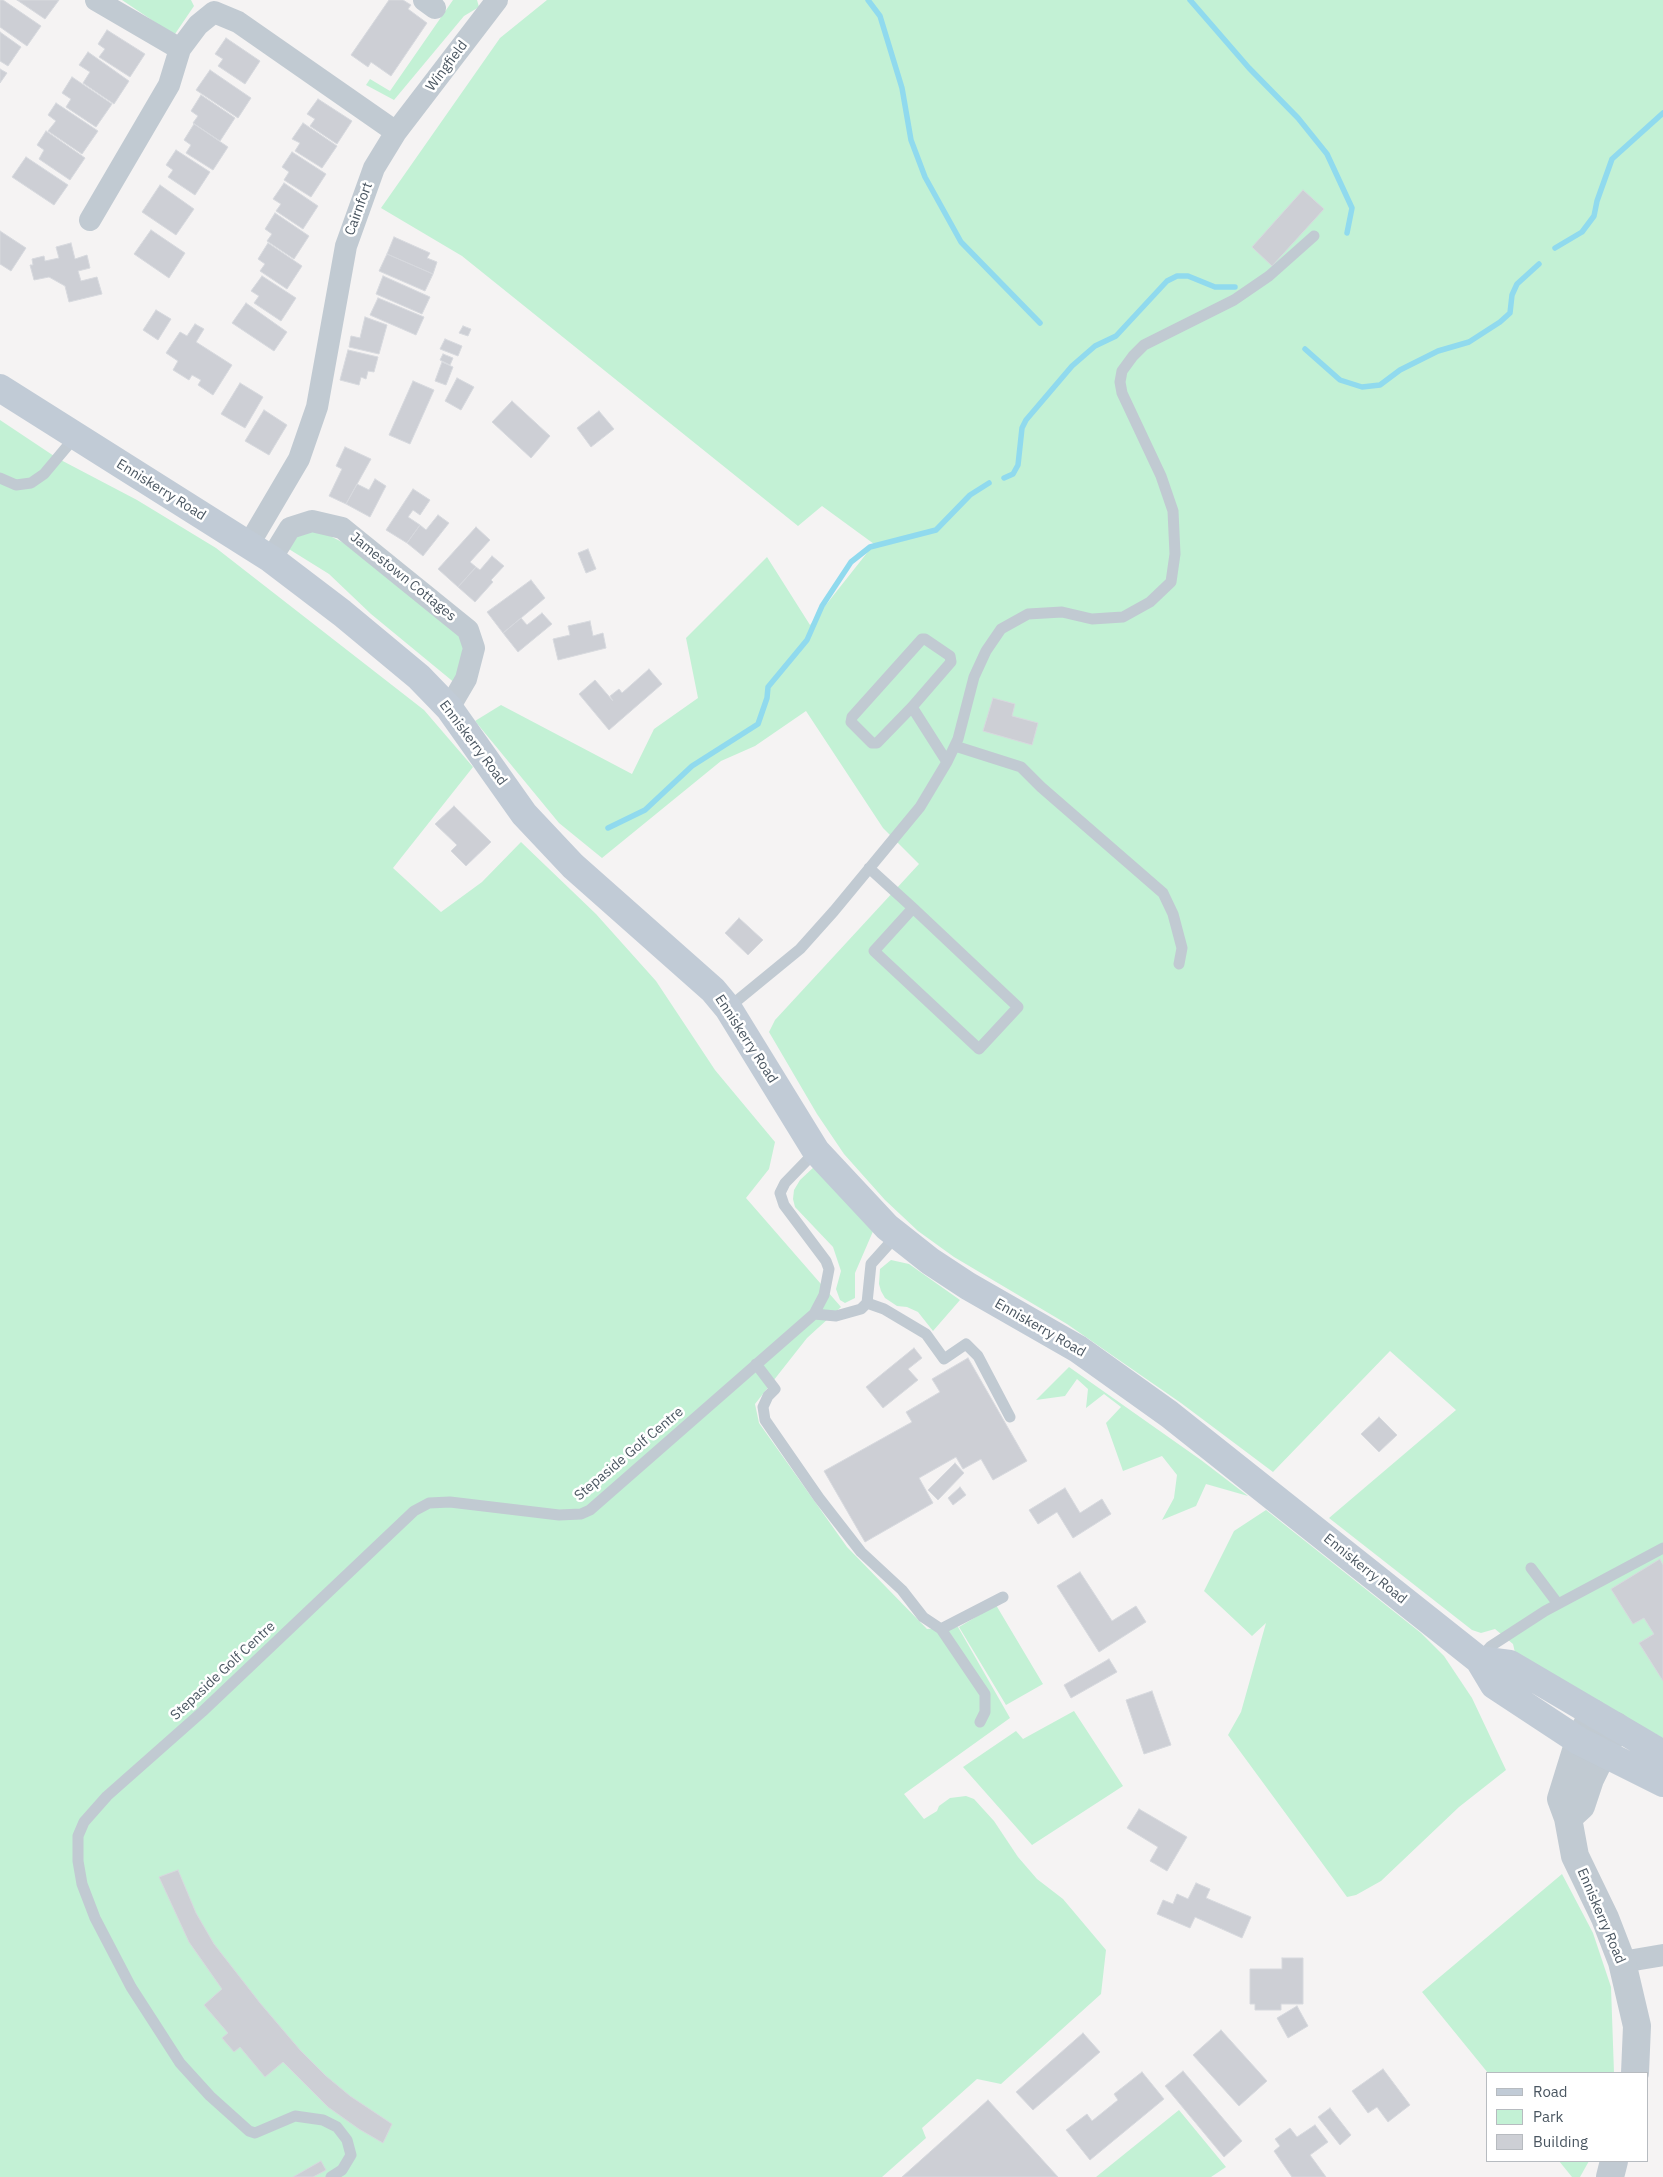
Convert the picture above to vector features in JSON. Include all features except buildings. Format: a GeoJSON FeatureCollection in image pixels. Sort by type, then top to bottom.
{"type":"FeatureCollection","features":[{"type":"Feature","properties":{"kind":"main road","name":"Enniskerry Road"},"geometry":{"type":"LineString","coordinates":[[0,388],[260,552],[342,614],[419,677],[449,708],[524,814],[573,866],[713,990],[728,1008],[816,1151],[887,1227],[930,1261],[968,1286],[1078,1349],[1169,1414],[1479,1660],[1494,1685],[1591,1747]]}},
{"type":"Feature","properties":{"kind":"main road"},"geometry":{"type":"LineString","coordinates":[[1479,1660],[1510,1664],[1663,1754]]}},
{"type":"Feature","properties":{"kind":"main road"},"geometry":{"type":"LineString","coordinates":[[1591,1747],[1663,1783]]}},
{"type":"Feature","properties":{"kind":"street"},"geometry":{"type":"LineString","coordinates":[[96,0],[180,49]]}},
{"type":"Feature","properties":{"kind":"street","name":"Wingfield"},"geometry":{"type":"LineString","coordinates":[[396,132],[497,0]]}},
{"type":"Feature","properties":{"kind":"street"},"geometry":{"type":"LineString","coordinates":[[90,220],[169,85],[180,49],[211,6],[238,22],[396,132]]}},
{"type":"Feature","properties":{"kind":"street","name":"Cairnfort"},"geometry":{"type":"LineString","coordinates":[[260,552],[299,459],[317,408],[346,246],[374,168],[396,132]]}},
{"type":"Feature","properties":{"kind":"street","name":"Jamestown Cottages"},"geometry":{"type":"LineString","coordinates":[[260,552],[290,528],[312,521],[342,528],[468,630],[474,648],[466,679],[449,708]]}},
{"type":"Feature","properties":{"kind":"street","name":"Enniskerry Road"},"geometry":{"type":"LineString","coordinates":[[1591,1747],[1593,1713]]}},
{"type":"Feature","properties":{"kind":"street","name":"Enniskerry Road"},"geometry":{"type":"LineString","coordinates":[[1616,1726],[1591,1747],[1561,1799],[1568,1818],[1575,1856],[1605,1918],[1622,1962],[1636,2026],[1635,2072]]}},
{"type":"Feature","properties":{"kind":"street"},"geometry":{"type":"LineString","coordinates":[[1622,1962],[1663,1955]]}},
{"type":"Feature","properties":{"kind":"street"},"geometry":{"type":"LineString","coordinates":[[1610,2177],[1614,2162]]}},
{"type":"Feature","properties":{"kind":"lane"},"geometry":{"type":"LineString","coordinates":[[728,1008],[800,948],[920,807],[947,762],[954,746],[974,677],[986,651],[1002,629],[1028,614],[1062,612],[1092,620],[1123,617],[1150,602],[1171,582],[1175,554],[1173,511],[1161,476],[1122,393],[1120,382],[1122,372],[1133,356],[1144,345],[1234,300],[1269,276],[1314,236]]}},
{"type":"Feature","properties":{"kind":"lane"},"geometry":{"type":"LineString","coordinates":[[0,478],[16,485],[31,483],[44,474],[75,437]]}},
{"type":"Feature","properties":{"kind":"lane"},"geometry":{"type":"LineString","coordinates":[[925,639],[950,656],[951,662],[912,708],[877,743],[872,743],[851,722],[852,717],[918,642],[925,639]]}},
{"type":"Feature","properties":{"kind":"lane"},"geometry":{"type":"LineString","coordinates":[[912,708],[947,762]]}},
{"type":"Feature","properties":{"kind":"lane"},"geometry":{"type":"LineString","coordinates":[[954,746],[1021,767],[1041,787],[1163,893],[1173,914],[1182,948],[1178,964]]}},
{"type":"Feature","properties":{"kind":"lane"},"geometry":{"type":"LineString","coordinates":[[869,868],[913,908],[1018,1007],[979,1049],[874,951],[913,908]]}},
{"type":"Feature","properties":{"kind":"lane"},"geometry":{"type":"LineString","coordinates":[[816,1151],[785,1183],[780,1193],[784,1205],[826,1261],[829,1269],[824,1295],[814,1314],[836,1316],[851,1314],[861,1310],[866,1303],[871,1264],[897,1234]]}},
{"type":"Feature","properties":{"kind":"lane"},"geometry":{"type":"LineString","coordinates":[[866,1303],[891,1313],[926,1334],[944,1359],[966,1344],[978,1356],[1010,1417]]}},
{"type":"Feature","properties":{"kind":"lane","name":"Stepaside Golf Centre"},"geometry":{"type":"LineString","coordinates":[[331,2177],[342,2170],[351,2155],[347,2140],[337,2127],[323,2120],[295,2116],[255,2132],[249,2131],[210,2096],[180,2062],[131,1987],[95,1918],[82,1884],[78,1861],[78,1836],[84,1822],[107,1796],[202,1712],[414,1511],[429,1503],[450,1502],[559,1515],[581,1514],[590,1510],[814,1314]]}},
{"type":"Feature","properties":{"kind":"lane"},"geometry":{"type":"LineString","coordinates":[[756,1364],[775,1389],[768,1396],[763,1407],[765,1420],[819,1498],[861,1552],[902,1590],[923,1617],[941,1629],[985,1694],[985,1712],[980,1722]]}},
{"type":"Feature","properties":{"kind":"lane"},"geometry":{"type":"LineString","coordinates":[[1479,1660],[1491,1646],[1558,1604],[1663,1548]]}},
{"type":"Feature","properties":{"kind":"lane"},"geometry":{"type":"LineString","coordinates":[[1531,1568],[1558,1604]]}},
{"type":"Feature","properties":{"kind":"lane"},"geometry":{"type":"LineString","coordinates":[[941,1629],[966,1614],[1003,1597]]}},
{"type":"Feature","properties":{"kind":"green space"},"geometry":{"type":"Polygon","coordinates":[[[122,0],[191,0],[194,6],[175,34],[122,0]]]}},
{"type":"Feature","properties":{"kind":"green space"},"geometry":{"type":"Polygon","coordinates":[[[453,0],[477,0],[479,7],[464,16],[394,100],[366,85],[370,79],[390,91],[453,0]]]}},
{"type":"Feature","properties":{"kind":"green space"},"geometry":{"type":"Polygon","coordinates":[[[547,0],[1663,0],[1663,1738],[1516,1657],[1513,1644],[1495,1629],[1481,1633],[1472,1630],[1329,1518],[1456,1410],[1390,1351],[1273,1472],[1181,1403],[1067,1324],[954,1257],[918,1231],[885,1200],[844,1154],[817,1114],[769,1032],[775,1020],[919,864],[883,828],[806,711],[755,746],[721,761],[602,858],[559,823],[475,721],[501,705],[632,774],[654,729],[698,698],[686,638],[767,557],[810,625],[874,544],[822,506],[798,526],[462,256],[381,208],[500,38],[547,0]]]}},
{"type":"Feature","properties":{"kind":"green space"},"geometry":{"type":"Polygon","coordinates":[[[0,420],[57,458],[137,500],[216,548],[424,710],[473,767],[393,868],[441,912],[482,882],[521,842],[596,914],[656,981],[715,1070],[775,1142],[769,1169],[746,1198],[841,1307],[807,1338],[755,1404],[759,1423],[847,1547],[927,1629],[958,1627],[1010,1718],[904,1794],[924,1819],[937,1811],[939,1806],[950,1798],[966,1796],[974,1799],[994,1821],[1018,1857],[1037,1879],[1063,1899],[1106,1950],[1101,1994],[1001,2084],[977,2079],[922,2128],[926,2138],[882,2177],[0,2177],[0,420]]]}},
{"type":"Feature","properties":{"kind":"green space"},"geometry":{"type":"Polygon","coordinates":[[[298,531],[322,532],[350,546],[465,638],[456,684],[371,614],[329,574],[284,546],[298,531]]]}},
{"type":"Feature","properties":{"kind":"green space"},"geometry":{"type":"Polygon","coordinates":[[[815,1166],[874,1229],[855,1273],[855,1298],[845,1303],[840,1300],[836,1289],[841,1271],[833,1247],[795,1207],[793,1199],[794,1190],[800,1180],[815,1166]]]}},
{"type":"Feature","properties":{"kind":"green space"},"geometry":{"type":"Polygon","coordinates":[[[891,1260],[909,1264],[960,1300],[933,1331],[918,1312],[907,1307],[897,1306],[885,1298],[879,1284],[880,1269],[891,1260]]]}},
{"type":"Feature","properties":{"kind":"green space"},"geometry":{"type":"Polygon","coordinates":[[[1069,1367],[1201,1460],[1248,1496],[1206,1484],[1196,1506],[1162,1520],[1174,1498],[1177,1475],[1162,1456],[1123,1471],[1106,1423],[1121,1407],[1104,1394],[1086,1408],[1088,1389],[1077,1379],[1065,1396],[1036,1400],[1069,1367]]]}},
{"type":"Feature","properties":{"kind":"green space"},"geometry":{"type":"Polygon","coordinates":[[[1266,1510],[1421,1633],[1444,1656],[1472,1698],[1506,1770],[1459,1807],[1381,1881],[1356,1895],[1347,1897],[1228,1735],[1241,1712],[1266,1623],[1252,1636],[1204,1591],[1234,1531],[1266,1510]]]}},
{"type":"Feature","properties":{"kind":"green space"},"geometry":{"type":"Polygon","coordinates":[[[996,1605],[1043,1684],[1006,1705],[959,1627],[996,1605]]]}},
{"type":"Feature","properties":{"kind":"green space"},"geometry":{"type":"Polygon","coordinates":[[[1074,1711],[1123,1786],[1032,1845],[963,1767],[1016,1731],[1023,1739],[1074,1711]]]}},
{"type":"Feature","properties":{"kind":"green space"},"geometry":{"type":"Polygon","coordinates":[[[1562,1874],[1593,1933],[1611,1987],[1614,2072],[1487,2072],[1422,1992],[1562,1874]]]}},
{"type":"Feature","properties":{"kind":"green space"},"geometry":{"type":"Polygon","coordinates":[[[1179,2110],[1226,2167],[1211,2177],[1096,2177],[1179,2110]]]}},
{"type":"Feature","properties":{"kind":"green space"},"geometry":{"type":"Polygon","coordinates":[[[1560,2162],[1588,2162],[1580,2177],[1572,2177],[1560,2162]]]}},
{"type":"Feature","properties":{"kind":"waterway"},"geometry":{"type":"LineString","coordinates":[[868,0],[880,16],[902,88],[911,140],[925,177],[961,242],[1040,323]]}},
{"type":"Feature","properties":{"kind":"waterway"},"geometry":{"type":"LineString","coordinates":[[1190,0],[1249,68],[1298,118],[1327,154],[1352,208],[1347,233]]}},
{"type":"Feature","properties":{"kind":"waterway"},"geometry":{"type":"LineString","coordinates":[[1555,248],[1582,232],[1594,216],[1597,201],[1612,159],[1663,113]]}},
{"type":"Feature","properties":{"kind":"waterway"},"geometry":{"type":"LineString","coordinates":[[1305,349],[1340,380],[1362,387],[1380,385],[1400,370],[1438,351],[1469,342],[1500,322],[1510,313],[1512,295],[1517,284],[1539,264]]}},
{"type":"Feature","properties":{"kind":"waterway"},"geometry":{"type":"LineString","coordinates":[[1004,478],[1013,474],[1018,465],[1022,428],[1026,420],[1072,366],[1095,346],[1116,336],[1167,281],[1177,276],[1188,276],[1215,287],[1235,287]]}},
{"type":"Feature","properties":{"kind":"waterway"},"geometry":{"type":"LineString","coordinates":[[608,828],[645,810],[692,766],[758,724],[767,698],[768,687],[807,640],[822,606],[851,562],[870,547],[936,530],[970,495],[989,483]]}}]}
